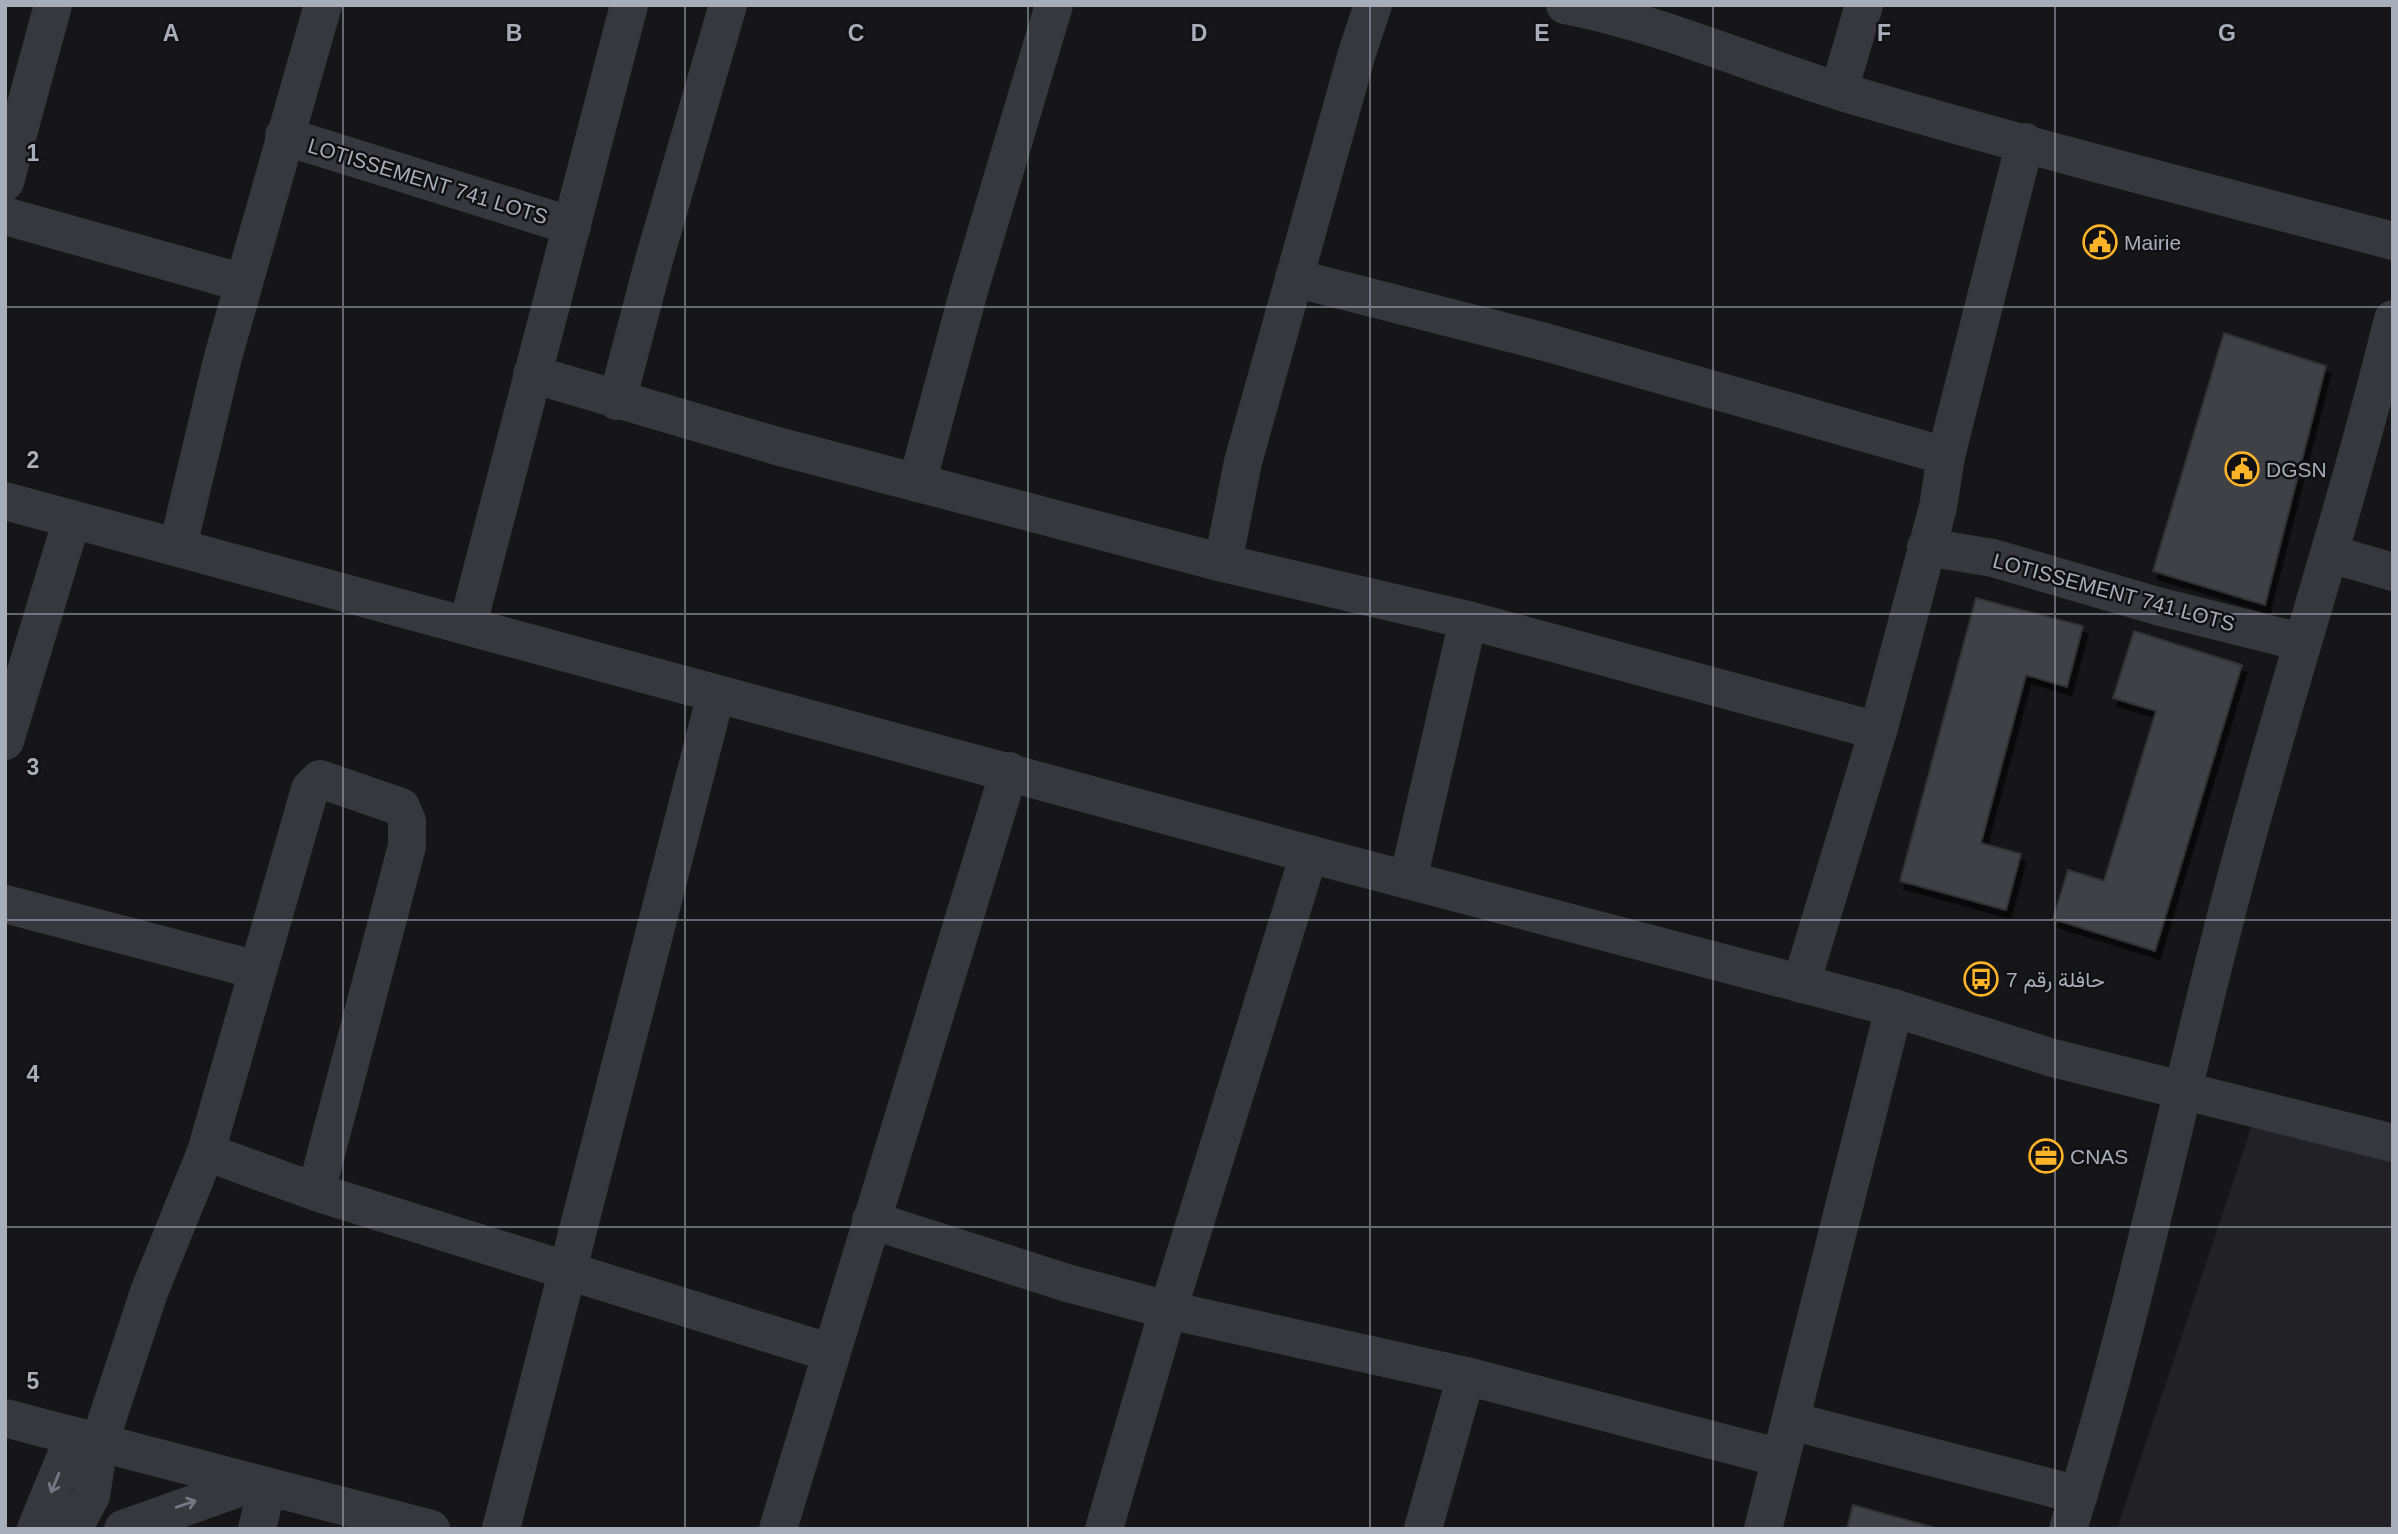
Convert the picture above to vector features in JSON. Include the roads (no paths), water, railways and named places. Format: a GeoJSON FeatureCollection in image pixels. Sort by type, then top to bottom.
{"type":"FeatureCollection","features":[{"type":"Feature","properties":{"kind":"street"},"geometry":{"type":"LineString","coordinates":[[5,182],[53,5]]}},
{"type":"Feature","properties":{"kind":"street"},"geometry":{"type":"LineString","coordinates":[[178,546],[223,357],[322,5]]}},
{"type":"Feature","properties":{"kind":"street"},"geometry":{"type":"LineString","coordinates":[[468,624],[629,5]]}},
{"type":"Feature","properties":{"kind":"street"},"geometry":{"type":"LineString","coordinates":[[617,401],[654,260],[728,5]]}},
{"type":"Feature","properties":{"kind":"street"},"geometry":{"type":"LineString","coordinates":[[917,483],[968,294],[1054,5]]}},
{"type":"Feature","properties":{"kind":"street"},"geometry":{"type":"LineString","coordinates":[[1223,563],[1243,462],[1357,52],[1373,5]]}},
{"type":"Feature","properties":{"kind":"street"},"geometry":{"type":"LineString","coordinates":[[1565,5],[1607,9],[1839,91],[2393,242]]}},
{"type":"Feature","properties":{"kind":"street"},"geometry":{"type":"LineString","coordinates":[[1839,91],[1864,5]]}},
{"type":"Feature","properties":{"kind":"street","name":"LOTISSEMENT 741 LOTS"},"geometry":{"type":"LineString","coordinates":[[284,136],[572,226]]}},
{"type":"Feature","properties":{"kind":"street"},"geometry":{"type":"LineString","coordinates":[[1801,984],[1878,731],[1938,507],[1946,456],[2025,142]]}},
{"type":"Feature","properties":{"kind":"street"},"geometry":{"type":"LineString","coordinates":[[5,216],[244,283]]}},
{"type":"Feature","properties":{"kind":"street"},"geometry":{"type":"LineString","coordinates":[[1294,278],[1545,342],[1946,456]]}},
{"type":"Feature","properties":{"kind":"street"},"geometry":{"type":"LineString","coordinates":[[1791,1421],[2073,1512],[2115,1369],[2233,889],[2301,642],[2330,555],[2393,319]]}},
{"type":"Feature","properties":{"kind":"street"},"geometry":{"type":"LineString","coordinates":[[533,374],[617,401],[917,483],[1223,563],[1468,620],[1878,731]]}},
{"type":"Feature","properties":{"kind":"street"},"geometry":{"type":"LineString","coordinates":[[5,501],[468,624],[1310,855],[1894,1008],[2053,1058],[2393,1143]]}},
{"type":"Feature","properties":{"kind":"street"},"geometry":{"type":"LineString","coordinates":[[5,741],[32,643],[72,519]]}},
{"type":"Feature","properties":{"kind":"street","name":"LOTISSEMENT 741 LOTS"},"geometry":{"type":"LineString","coordinates":[[1926,547],[1993,558],[2157,606],[2301,642]]}},
{"type":"Feature","properties":{"kind":"street"},"geometry":{"type":"LineString","coordinates":[[2330,555],[2393,572]]}},
{"type":"Feature","properties":{"kind":"street"},"geometry":{"type":"LineString","coordinates":[[1408,880],[1468,620]]}},
{"type":"Feature","properties":{"kind":"street"},"geometry":{"type":"LineString","coordinates":[[501,1529],[716,694]]}},
{"type":"Feature","properties":{"kind":"street"},"geometry":{"type":"LineString","coordinates":[[778,1529],[1009,771]]}},
{"type":"Feature","properties":{"kind":"street"},"geometry":{"type":"LineString","coordinates":[[36,1529],[86,1440],[206,1152],[310,789],[320,779],[401,807],[407,821],[407,846],[316,1192]]}},
{"type":"Feature","properties":{"kind":"street"},"geometry":{"type":"LineString","coordinates":[[1104,1529],[1168,1310],[1310,855]]}},
{"type":"Feature","properties":{"kind":"street"},"geometry":{"type":"LineString","coordinates":[[5,904],[257,970]]}},
{"type":"Feature","properties":{"kind":"street"},"geometry":{"type":"LineString","coordinates":[[1763,1529],[1894,1008]]}},
{"type":"Feature","properties":{"kind":"street"},"geometry":{"type":"LineString","coordinates":[[206,1152],[316,1192],[831,1353]]}},
{"type":"Feature","properties":{"kind":"street"},"geometry":{"type":"LineString","coordinates":[[871,1220],[1067,1283],[1168,1310],[1466,1377],[1781,1458]]}},
{"type":"Feature","properties":{"kind":"street"},"geometry":{"type":"LineString","coordinates":[[1423,1529],[1466,1377]]}},
{"type":"Feature","properties":{"kind":"street"},"geometry":{"type":"LineString","coordinates":[[5,1418],[431,1529]]}},
{"type":"Feature","properties":{"kind":"street"},"geometry":{"type":"LineString","coordinates":[[73,1529],[91,1496],[86,1440]]}},
{"type":"Feature","properties":{"kind":"street"},"geometry":{"type":"LineString","coordinates":[[123,1529],[163,1512],[259,1486]]}},
{"type":"Feature","properties":{"kind":"street"},"geometry":{"type":"LineString","coordinates":[[257,1529],[259,1486]]}},
{"type":"Feature","properties":{"kind":"place","name":"Mairie"},"geometry":{"type":"Point","coordinates":[2100,242]}},
{"type":"Feature","properties":{"kind":"place","name":"DGSN"},"geometry":{"type":"Point","coordinates":[2242,469]}},
{"type":"Feature","properties":{"kind":"place","name":"حافلة رقم 7"},"geometry":{"type":"Point","coordinates":[1981,979]}},
{"type":"Feature","properties":{"kind":"place","name":"CNAS"},"geometry":{"type":"Point","coordinates":[2046,1156]}}]}
